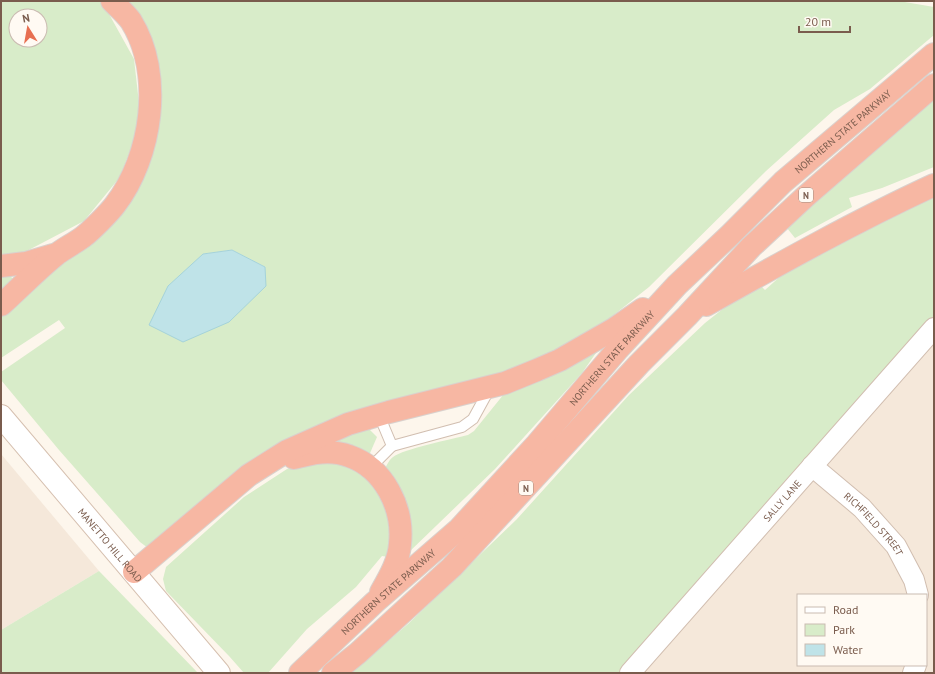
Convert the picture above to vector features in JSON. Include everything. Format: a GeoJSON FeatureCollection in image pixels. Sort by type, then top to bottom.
{"type":"FeatureCollection","features":[{"type":"Feature","properties":{"kind":"highway"},"geometry":{"type":"LineString","coordinates":[[1,305],[58,254],[84,236],[115,205],[130,181],[143,152],[149,120],[150,88],[144,52],[130,20],[112,1]]}},
{"type":"Feature","properties":{"kind":"highway","name":"NORTHERN STATE PARKWAY"},"geometry":{"type":"LineString","coordinates":[[300,673],[375,602],[459,529],[537,444],[618,350],[677,285],[783,182],[934,54]]}},
{"type":"Feature","properties":{"kind":"highway","name":"N"},"geometry":{"type":"LineString","coordinates":[[333,673],[358,653],[452,567],[639,364],[687,316],[756,242],[806,196],[934,84]]}},
{"type":"Feature","properties":{"kind":"highway"},"geometry":{"type":"LineString","coordinates":[[687,316],[830,236],[883,208],[934,185]]}},
{"type":"Feature","properties":{"kind":"highway"},"geometry":{"type":"LineString","coordinates":[[1,266],[26,263],[58,254]]}},
{"type":"Feature","properties":{"kind":"highway"},"geometry":{"type":"LineString","coordinates":[[137,576],[255,471],[287,451],[348,424],[505,383],[560,360],[614,329],[677,285]]}},
{"type":"Feature","properties":{"kind":"highway"},"geometry":{"type":"LineString","coordinates":[[137,576],[252,483],[289,460],[311,453],[332,452],[348,456],[370,468],[384,482],[397,506],[401,527],[400,545],[389,578],[375,602]]}},
{"type":"Feature","properties":{"kind":"main road","name":"MANETTO HILL ROAD"},"geometry":{"type":"LineString","coordinates":[[1,416],[216,669]]}},
{"type":"Feature","properties":{"kind":"street","name":"SALLY LANE"},"geometry":{"type":"LineString","coordinates":[[630,673],[934,328]]}},
{"type":"Feature","properties":{"kind":"street","name":"RICHFIELD STREET"},"geometry":{"type":"LineString","coordinates":[[812,466],[862,508],[896,546],[914,580],[918,594]]}},
{"type":"Feature","properties":{"kind":"lane"},"geometry":{"type":"LineString","coordinates":[[370,468],[392,446],[462,427],[473,418],[491,386]]}},
{"type":"Feature","properties":{"kind":"lane"},"geometry":{"type":"LineString","coordinates":[[379,415],[392,446]]}},
{"type":"Feature","properties":{"kind":"shaded area"},"geometry":{"type":"Polygon","coordinates":[[[934,333],[934,673],[636,673],[934,333]]]}},
{"type":"Feature","properties":{"kind":"shaded area"},"geometry":{"type":"Polygon","coordinates":[[[1,454],[99,571],[1,630],[1,454]]]}},
{"type":"Feature","properties":{"kind":"green space"},"geometry":{"type":"Polygon","coordinates":[[[1,1],[99,1],[104,5],[134,59],[141,121],[120,177],[84,221],[23,253],[1,255],[1,1]]]}},
{"type":"Feature","properties":{"kind":"green space"},"geometry":{"type":"Polygon","coordinates":[[[129,1],[899,1],[934,7],[934,35],[870,89],[834,110],[766,171],[649,287],[601,325],[545,358],[500,376],[374,407],[148,548],[140,542],[59,450],[1,380],[1,372],[65,328],[59,320],[1,358],[1,316],[120,214],[152,43],[129,1]],[[232,250],[203,254],[265,267],[232,250]]]}},
{"type":"Feature","properties":{"kind":"green space"},"geometry":{"type":"Polygon","coordinates":[[[934,98],[934,167],[882,188],[849,198],[852,207],[795,238],[787,228],[855,165],[934,98]]]}},
{"type":"Feature","properties":{"kind":"green space"},"geometry":{"type":"Polygon","coordinates":[[[934,190],[934,333],[636,673],[351,673],[408,624],[517,519],[629,395],[705,323],[757,282],[765,290],[810,250],[934,190]]]}},
{"type":"Feature","properties":{"kind":"green space"},"geometry":{"type":"Polygon","coordinates":[[[1,276],[11,276],[14,283],[1,294],[1,276]]]}},
{"type":"Feature","properties":{"kind":"green space"},"geometry":{"type":"Polygon","coordinates":[[[605,340],[582,373],[495,469],[407,554],[383,473],[391,459],[398,454],[429,444],[468,435],[474,431],[508,389],[605,340]]]}},
{"type":"Feature","properties":{"kind":"green space"},"geometry":{"type":"Polygon","coordinates":[[[365,425],[377,437],[367,460],[326,444],[365,425]]]}},
{"type":"Feature","properties":{"kind":"green space"},"geometry":{"type":"Polygon","coordinates":[[[323,458],[359,466],[392,514],[388,557],[382,556],[356,587],[307,629],[268,673],[244,673],[166,591],[163,579],[166,567],[244,497],[287,469],[323,458]]]}},
{"type":"Feature","properties":{"kind":"green space"},"geometry":{"type":"Polygon","coordinates":[[[99,571],[198,673],[1,673],[1,630],[99,571]]]}},
{"type":"Feature","properties":{"kind":"water"},"geometry":{"type":"Polygon","coordinates":[[[232,250],[265,267],[266,286],[229,322],[183,342],[149,325],[168,286],[203,254],[232,250]]]}}]}
